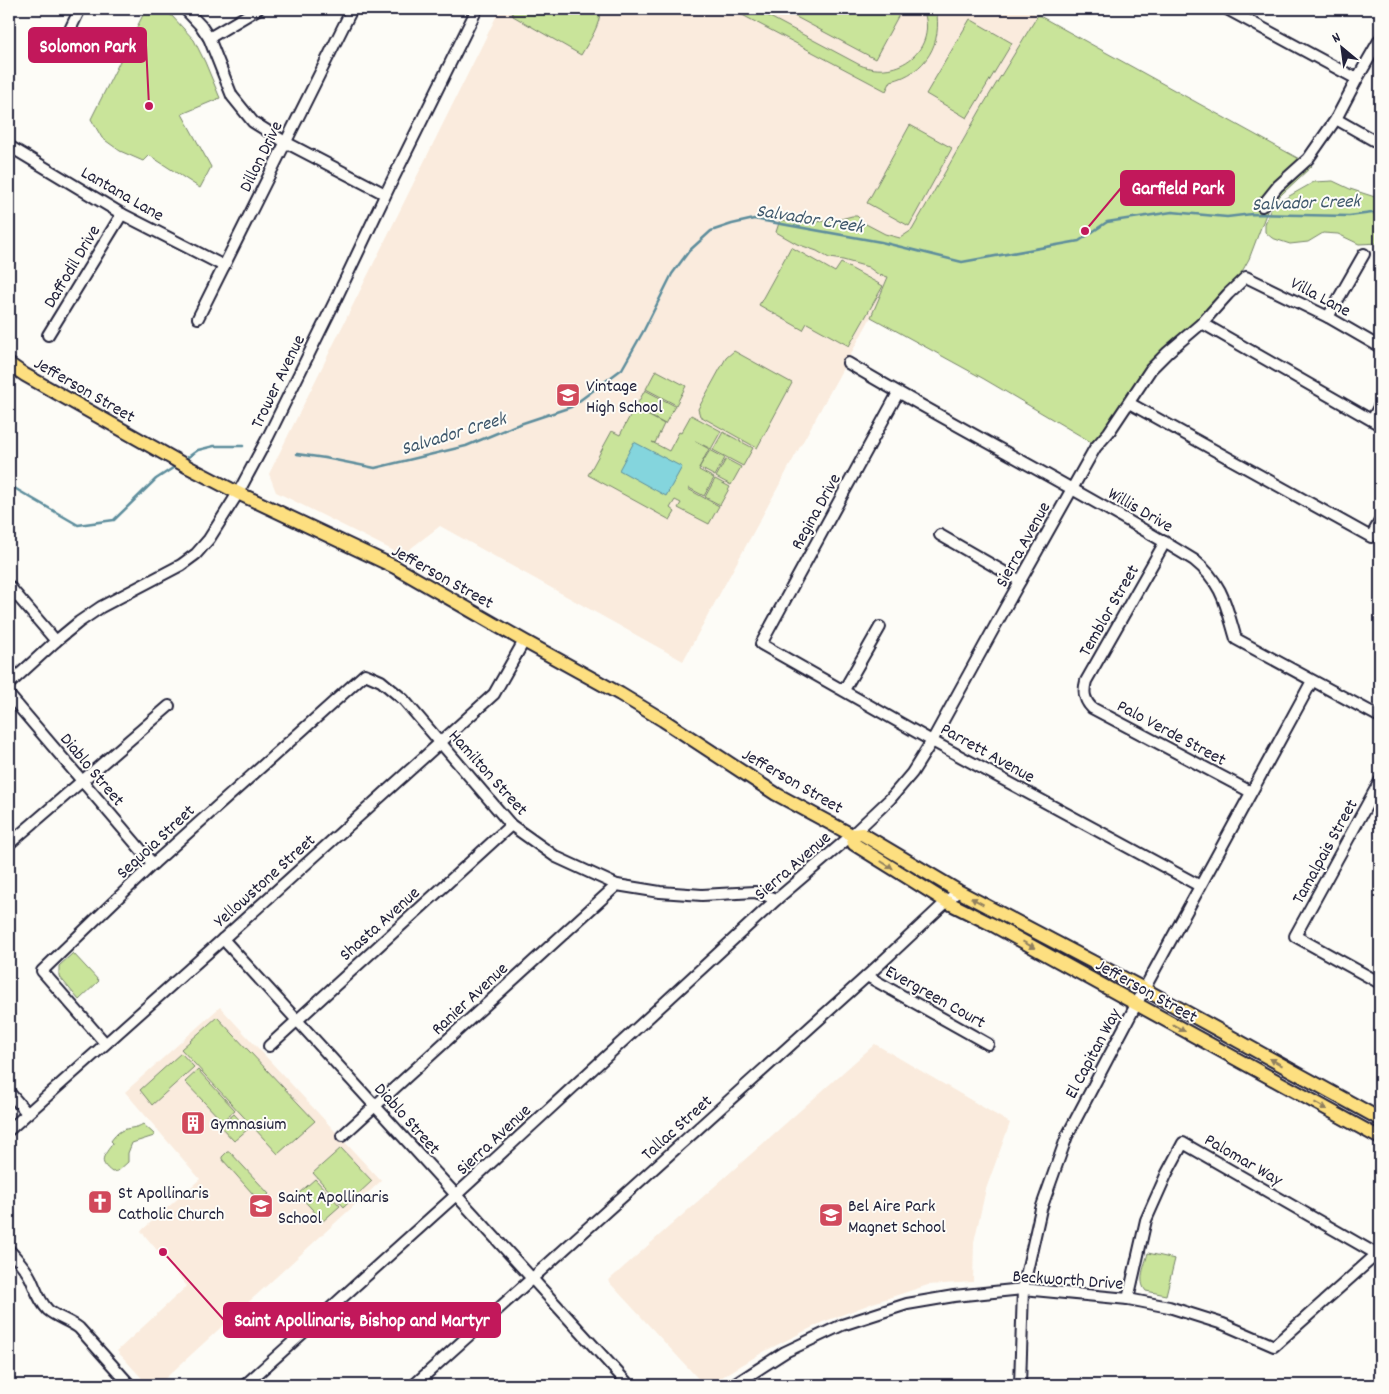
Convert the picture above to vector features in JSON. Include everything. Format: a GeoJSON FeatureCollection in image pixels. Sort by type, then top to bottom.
{"type":"FeatureCollection","features":[{"type":"Feature","properties":{"kind":"main road","name":"Jefferson Street"},"geometry":{"type":"LineString","coordinates":[[9,364],[25,375],[188,467],[238,493],[395,567],[620,694],[776,794],[852,835],[862,834],[958,891],[1144,989],[1380,1120]]}},
{"type":"Feature","properties":{"kind":"main road","name":"Jefferson Street"},"geometry":{"type":"LineString","coordinates":[[852,835],[854,844],[947,902],[991,924],[1380,1138]]}},
{"type":"Feature","properties":{"kind":"street"},"geometry":{"type":"LineString","coordinates":[[64,42],[80,9]]}},
{"type":"Feature","properties":{"kind":"street"},"geometry":{"type":"LineString","coordinates":[[185,9],[209,38],[232,96],[253,122],[285,142],[385,194]]}},
{"type":"Feature","properties":{"kind":"street"},"geometry":{"type":"LineString","coordinates":[[209,38],[258,9]]}},
{"type":"Feature","properties":{"kind":"street","name":"Dillon Drive"},"geometry":{"type":"LineString","coordinates":[[198,318],[352,9]]}},
{"type":"Feature","properties":{"kind":"street","name":"Trower Avenue"},"geometry":{"type":"LineString","coordinates":[[9,684],[56,641],[100,607],[155,580],[196,554],[219,524],[238,493],[286,401],[385,194],[477,9]]}},
{"type":"Feature","properties":{"kind":"street"},"geometry":{"type":"LineString","coordinates":[[1227,9],[1357,79]]}},
{"type":"Feature","properties":{"kind":"street"},"geometry":{"type":"LineString","coordinates":[[1262,206],[1278,186],[1308,159],[1336,119],[1380,39]]}},
{"type":"Feature","properties":{"kind":"street"},"geometry":{"type":"LineString","coordinates":[[1336,119],[1380,144]]}},
{"type":"Feature","properties":{"kind":"street","name":"Lantana Lane"},"geometry":{"type":"LineString","coordinates":[[9,146],[122,214],[224,266]]}},
{"type":"Feature","properties":{"kind":"street","name":"Daffodil Drive"},"geometry":{"type":"LineString","coordinates":[[48,335],[122,214]]}},
{"type":"Feature","properties":{"kind":"street"},"geometry":{"type":"LineString","coordinates":[[1328,317],[1364,254]]}},
{"type":"Feature","properties":{"kind":"street","name":"Villa Lane"},"geometry":{"type":"LineString","coordinates":[[1246,277],[1328,317],[1380,347]]}},
{"type":"Feature","properties":{"kind":"street","name":"Sierra Avenue"},"geometry":{"type":"LineString","coordinates":[[245,1385],[456,1195],[777,899],[890,800],[912,773],[932,741],[1095,448],[1109,432],[1151,369],[1202,323],[1246,277]]}},
{"type":"Feature","properties":{"kind":"street"},"geometry":{"type":"LineString","coordinates":[[1202,323],[1376,422],[1380,405]]}},
{"type":"Feature","properties":{"kind":"street","name":"Willis Drive"},"geometry":{"type":"LineString","coordinates":[[848,364],[1072,488],[1194,560],[1213,578],[1220,589],[1236,639],[1380,717]]}},
{"type":"Feature","properties":{"kind":"street","name":"Regina Drive"},"geometry":{"type":"LineString","coordinates":[[761,644],[898,393]]}},
{"type":"Feature","properties":{"kind":"street"},"geometry":{"type":"LineString","coordinates":[[1129,403],[1371,536],[1380,521]]}},
{"type":"Feature","properties":{"kind":"street"},"geometry":{"type":"LineString","coordinates":[[940,535],[1020,581]]}},
{"type":"Feature","properties":{"kind":"street","name":"Temblor Street"},"geometry":{"type":"LineString","coordinates":[[1084,695],[1086,681],[1165,542]]}},
{"type":"Feature","properties":{"kind":"street"},"geometry":{"type":"LineString","coordinates":[[9,586],[56,641]]}},
{"type":"Feature","properties":{"kind":"street"},"geometry":{"type":"LineString","coordinates":[[844,690],[880,627]]}},
{"type":"Feature","properties":{"kind":"street","name":"Yellowstone Street"},"geometry":{"type":"LineString","coordinates":[[9,1130],[494,694],[524,641]]}},
{"type":"Feature","properties":{"kind":"street","name":"Parrett Avenue"},"geometry":{"type":"LineString","coordinates":[[761,644],[932,741],[1200,886]]}},
{"type":"Feature","properties":{"kind":"street","name":"Hamilton Street"},"geometry":{"type":"LineString","coordinates":[[365,674],[381,681],[404,700],[511,825],[556,857],[617,885],[660,892],[702,895],[755,892],[777,899]]}},
{"type":"Feature","properties":{"kind":"street","name":"Sequoia Street"},"geometry":{"type":"LineString","coordinates":[[105,1043],[42,971],[152,864],[365,674]]}},
{"type":"Feature","properties":{"kind":"street","name":"El Capitan Way"},"geometry":{"type":"LineString","coordinates":[[1020,1385],[1023,1289],[1041,1209],[1067,1136],[1144,989],[1312,681]]}},
{"type":"Feature","properties":{"kind":"street","name":"Diablo Street"},"geometry":{"type":"LineString","coordinates":[[9,695],[152,864]]}},
{"type":"Feature","properties":{"kind":"street","name":"Palo Verde Street"},"geometry":{"type":"LineString","coordinates":[[1084,695],[1087,703],[1092,708],[1251,792]]}},
{"type":"Feature","properties":{"kind":"street"},"geometry":{"type":"LineString","coordinates":[[9,844],[168,706]]}},
{"type":"Feature","properties":{"kind":"street","name":"Tamalpais Street"},"geometry":{"type":"LineString","coordinates":[[1380,781],[1295,936],[1380,983]]}},
{"type":"Feature","properties":{"kind":"street","name":"Shasta Avenue"},"geometry":{"type":"LineString","coordinates":[[269,1046],[511,825]]}},
{"type":"Feature","properties":{"kind":"street","name":"Ranier Avenue"},"geometry":{"type":"LineString","coordinates":[[342,1136],[617,885]]}},
{"type":"Feature","properties":{"kind":"street","name":"Tallac Street"},"geometry":{"type":"LineString","coordinates":[[414,1385],[867,976],[958,891]]}},
{"type":"Feature","properties":{"kind":"street","name":"Diablo Street"},"geometry":{"type":"LineString","coordinates":[[223,939],[629,1385]]}},
{"type":"Feature","properties":{"kind":"street","name":"Evergreen Court"},"geometry":{"type":"LineString","coordinates":[[867,976],[988,1044]]}},
{"type":"Feature","properties":{"kind":"street"},"geometry":{"type":"LineString","coordinates":[[9,1092],[27,1113]]}},
{"type":"Feature","properties":{"kind":"street","name":"Palomar Way"},"geometry":{"type":"LineString","coordinates":[[1128,1299],[1146,1220],[1183,1143],[1378,1255]]}},
{"type":"Feature","properties":{"kind":"street"},"geometry":{"type":"LineString","coordinates":[[9,1250],[26,1270],[36,1293],[49,1310],[79,1328],[130,1385]]}},
{"type":"Feature","properties":{"kind":"street","name":"Beckworth Drive"},"geometry":{"type":"LineString","coordinates":[[734,1385],[785,1352],[842,1325],[907,1304],[954,1296],[1023,1289],[1128,1299],[1169,1307],[1223,1324],[1274,1346],[1378,1255]]}},
{"type":"Feature","properties":{"kind":"shaded area","name":"Vintage High School"},"geometry":{"type":"Polygon","coordinates":[[[500,9],[1027,9],[1038,15],[985,102],[897,256],[871,317],[683,661],[440,526],[402,555],[276,492],[269,474],[500,9]]]}},
{"type":"Feature","properties":{"kind":"shaded area","name":"Saint Apollinaris School"},"geometry":{"type":"Polygon","coordinates":[[[220,1007],[381,1181],[158,1385],[148,1385],[117,1351],[187,1286],[141,1231],[200,1179],[125,1092],[220,1007]]]}},
{"type":"Feature","properties":{"kind":"shaded area","name":"Bel Aire Park Magnet School"},"geometry":{"type":"Polygon","coordinates":[[[875,1044],[1010,1123],[986,1189],[974,1242],[973,1282],[928,1285],[823,1322],[765,1351],[709,1385],[704,1385],[608,1281],[875,1044]]]}},
{"type":"Feature","properties":{"kind":"green space"},"geometry":{"type":"Polygon","coordinates":[[[146,9],[161,9],[172,16],[194,40],[220,98],[182,114],[211,167],[200,188],[149,155],[143,161],[120,151],[102,138],[91,119],[146,9]]]}},
{"type":"Feature","properties":{"kind":"green space"},"geometry":{"type":"Polygon","coordinates":[[[511,9],[600,9],[600,15],[594,33],[581,55],[513,16],[511,9]]]}},
{"type":"Feature","properties":{"kind":"green space"},"geometry":{"type":"Polygon","coordinates":[[[731,9],[755,9],[860,65],[874,69],[888,69],[901,65],[912,58],[920,49],[925,37],[926,24],[923,9],[936,9],[938,22],[934,45],[929,55],[914,71],[891,81],[886,91],[731,9]]]}},
{"type":"Feature","properties":{"kind":"green space"},"geometry":{"type":"Polygon","coordinates":[[[781,9],[902,9],[875,59],[781,9]]]}},
{"type":"Feature","properties":{"kind":"green space"},"geometry":{"type":"Polygon","coordinates":[[[1038,15],[1312,166],[1269,206],[1249,259],[1235,284],[1179,340],[1111,426],[1091,442],[984,379],[871,317],[888,277],[879,275],[868,267],[829,258],[817,251],[797,244],[776,232],[780,220],[815,222],[837,220],[852,216],[857,216],[864,223],[885,234],[900,238],[912,230],[985,102],[1038,15]]]}},
{"type":"Feature","properties":{"kind":"green space"},"geometry":{"type":"Polygon","coordinates":[[[970,19],[1012,43],[967,118],[926,94],[970,19]]]}},
{"type":"Feature","properties":{"kind":"green space"},"geometry":{"type":"Polygon","coordinates":[[[910,125],[952,148],[909,226],[867,203],[910,125]]]}},
{"type":"Feature","properties":{"kind":"green space"},"geometry":{"type":"Polygon","coordinates":[[[1333,181],[1350,189],[1380,197],[1380,243],[1359,244],[1338,234],[1323,233],[1308,242],[1290,244],[1272,238],[1265,232],[1265,224],[1271,208],[1277,203],[1314,182],[1333,181]]]}},
{"type":"Feature","properties":{"kind":"green space"},"geometry":{"type":"Polygon","coordinates":[[[791,247],[835,272],[841,263],[883,286],[849,346],[807,323],[803,330],[759,305],[791,247]]]}},
{"type":"Feature","properties":{"kind":"green space"},"geometry":{"type":"Polygon","coordinates":[[[734,351],[792,383],[757,448],[700,416],[698,409],[726,358],[734,351]]]}},
{"type":"Feature","properties":{"kind":"green space"},"geometry":{"type":"Polygon","coordinates":[[[656,370],[686,386],[676,405],[646,389],[656,370]]]}},
{"type":"Feature","properties":{"kind":"green space"},"geometry":{"type":"Polygon","coordinates":[[[645,390],[675,406],[665,424],[635,408],[645,390]]]}},
{"type":"Feature","properties":{"kind":"green space"},"geometry":{"type":"Polygon","coordinates":[[[634,408],[664,424],[655,443],[652,442],[669,451],[691,415],[721,431],[711,449],[695,441],[709,449],[699,468],[710,450],[725,458],[715,476],[700,468],[699,470],[714,478],[704,496],[688,489],[719,506],[709,524],[678,508],[681,503],[675,500],[670,508],[675,512],[670,520],[588,475],[612,431],[620,435],[634,408]]]}},
{"type":"Feature","properties":{"kind":"green space"},"geometry":{"type":"Polygon","coordinates":[[[723,432],[753,448],[743,466],[713,450],[723,432]]]}},
{"type":"Feature","properties":{"kind":"green space"},"geometry":{"type":"Polygon","coordinates":[[[726,459],[741,467],[731,485],[716,477],[726,459]]]}},
{"type":"Feature","properties":{"kind":"green space"},"geometry":{"type":"Polygon","coordinates":[[[715,479],[730,487],[720,505],[705,497],[715,479]]]}},
{"type":"Feature","properties":{"kind":"green space"},"geometry":{"type":"Polygon","coordinates":[[[73,953],[99,981],[79,1000],[59,976],[59,966],[73,953]]]}},
{"type":"Feature","properties":{"kind":"green space"},"geometry":{"type":"Polygon","coordinates":[[[217,1017],[315,1121],[278,1154],[181,1049],[217,1017]]]}},
{"type":"Feature","properties":{"kind":"green space"},"geometry":{"type":"Polygon","coordinates":[[[181,1053],[194,1067],[152,1105],[140,1090],[181,1053]]]}},
{"type":"Feature","properties":{"kind":"green space"},"geometry":{"type":"Polygon","coordinates":[[[198,1070],[235,1110],[222,1121],[185,1082],[198,1070]]]}},
{"type":"Feature","properties":{"kind":"green space"},"geometry":{"type":"Polygon","coordinates":[[[234,1114],[248,1129],[234,1141],[220,1126],[234,1114]]]}},
{"type":"Feature","properties":{"kind":"green space"},"geometry":{"type":"Polygon","coordinates":[[[143,1124],[154,1136],[132,1143],[128,1153],[128,1162],[118,1171],[112,1172],[103,1161],[113,1143],[111,1141],[121,1131],[143,1124]]]}},
{"type":"Feature","properties":{"kind":"green space"},"geometry":{"type":"Polygon","coordinates":[[[341,1148],[372,1181],[344,1207],[313,1173],[341,1148]]]}},
{"type":"Feature","properties":{"kind":"green space"},"geometry":{"type":"Polygon","coordinates":[[[227,1152],[230,1152],[269,1194],[260,1202],[222,1159],[227,1152]]]}},
{"type":"Feature","properties":{"kind":"green space"},"geometry":{"type":"Polygon","coordinates":[[[315,1179],[340,1206],[323,1221],[298,1194],[315,1179]]]}},
{"type":"Feature","properties":{"kind":"green space"},"geometry":{"type":"Polygon","coordinates":[[[1148,1253],[1175,1259],[1166,1295],[1146,1291],[1143,1287],[1142,1273],[1148,1253]]]}},
{"type":"Feature","properties":{"kind":"water"},"geometry":{"type":"Polygon","coordinates":[[[634,442],[682,467],[666,496],[619,470],[634,442]]]}},
{"type":"Feature","properties":{"kind":"waterway","name":"Salvador Creek"},"geometry":{"type":"LineString","coordinates":[[297,454],[375,468],[466,446],[514,426],[571,407],[622,369],[672,274],[689,251],[711,231],[754,219],[881,242],[962,262],[1079,241],[1107,222],[1172,212],[1227,217],[1252,214],[1349,216],[1380,212]]}},
{"type":"Feature","properties":{"kind":"waterway","name":"Salvador Creek"},"geometry":{"type":"LineString","coordinates":[[184,460],[198,450],[214,446],[243,446]]}},
{"type":"Feature","properties":{"kind":"waterway","name":"Salvador Creek"},"geometry":{"type":"LineString","coordinates":[[9,485],[78,525],[114,520],[156,479],[176,466]]}},
{"type":"Feature","properties":{"kind":"place","name":"Solomon Park"},"geometry":{"type":"Point","coordinates":[149,106]}},
{"type":"Feature","properties":{"kind":"place","name":"Garfield Park"},"geometry":{"type":"Point","coordinates":[1085,231]}},
{"type":"Feature","properties":{"kind":"place","name":"Vintage High School"},"geometry":{"type":"Point","coordinates":[568,395]}},
{"type":"Feature","properties":{"kind":"place","name":"Gymnasium"},"geometry":{"type":"Point","coordinates":[193,1123]}},
{"type":"Feature","properties":{"kind":"place","name":"St Apollinaris Catholic Church"},"geometry":{"type":"Point","coordinates":[100,1202]}},
{"type":"Feature","properties":{"kind":"place","name":"Saint Apollinaris School"},"geometry":{"type":"Point","coordinates":[261,1206]}},
{"type":"Feature","properties":{"kind":"place","name":"Bel Aire Park Magnet School"},"geometry":{"type":"Point","coordinates":[831,1215]}},
{"type":"Feature","properties":{"kind":"place","name":"Saint Apollinaris, Bishop and Martyr"},"geometry":{"type":"Point","coordinates":[163,1252]}}]}
